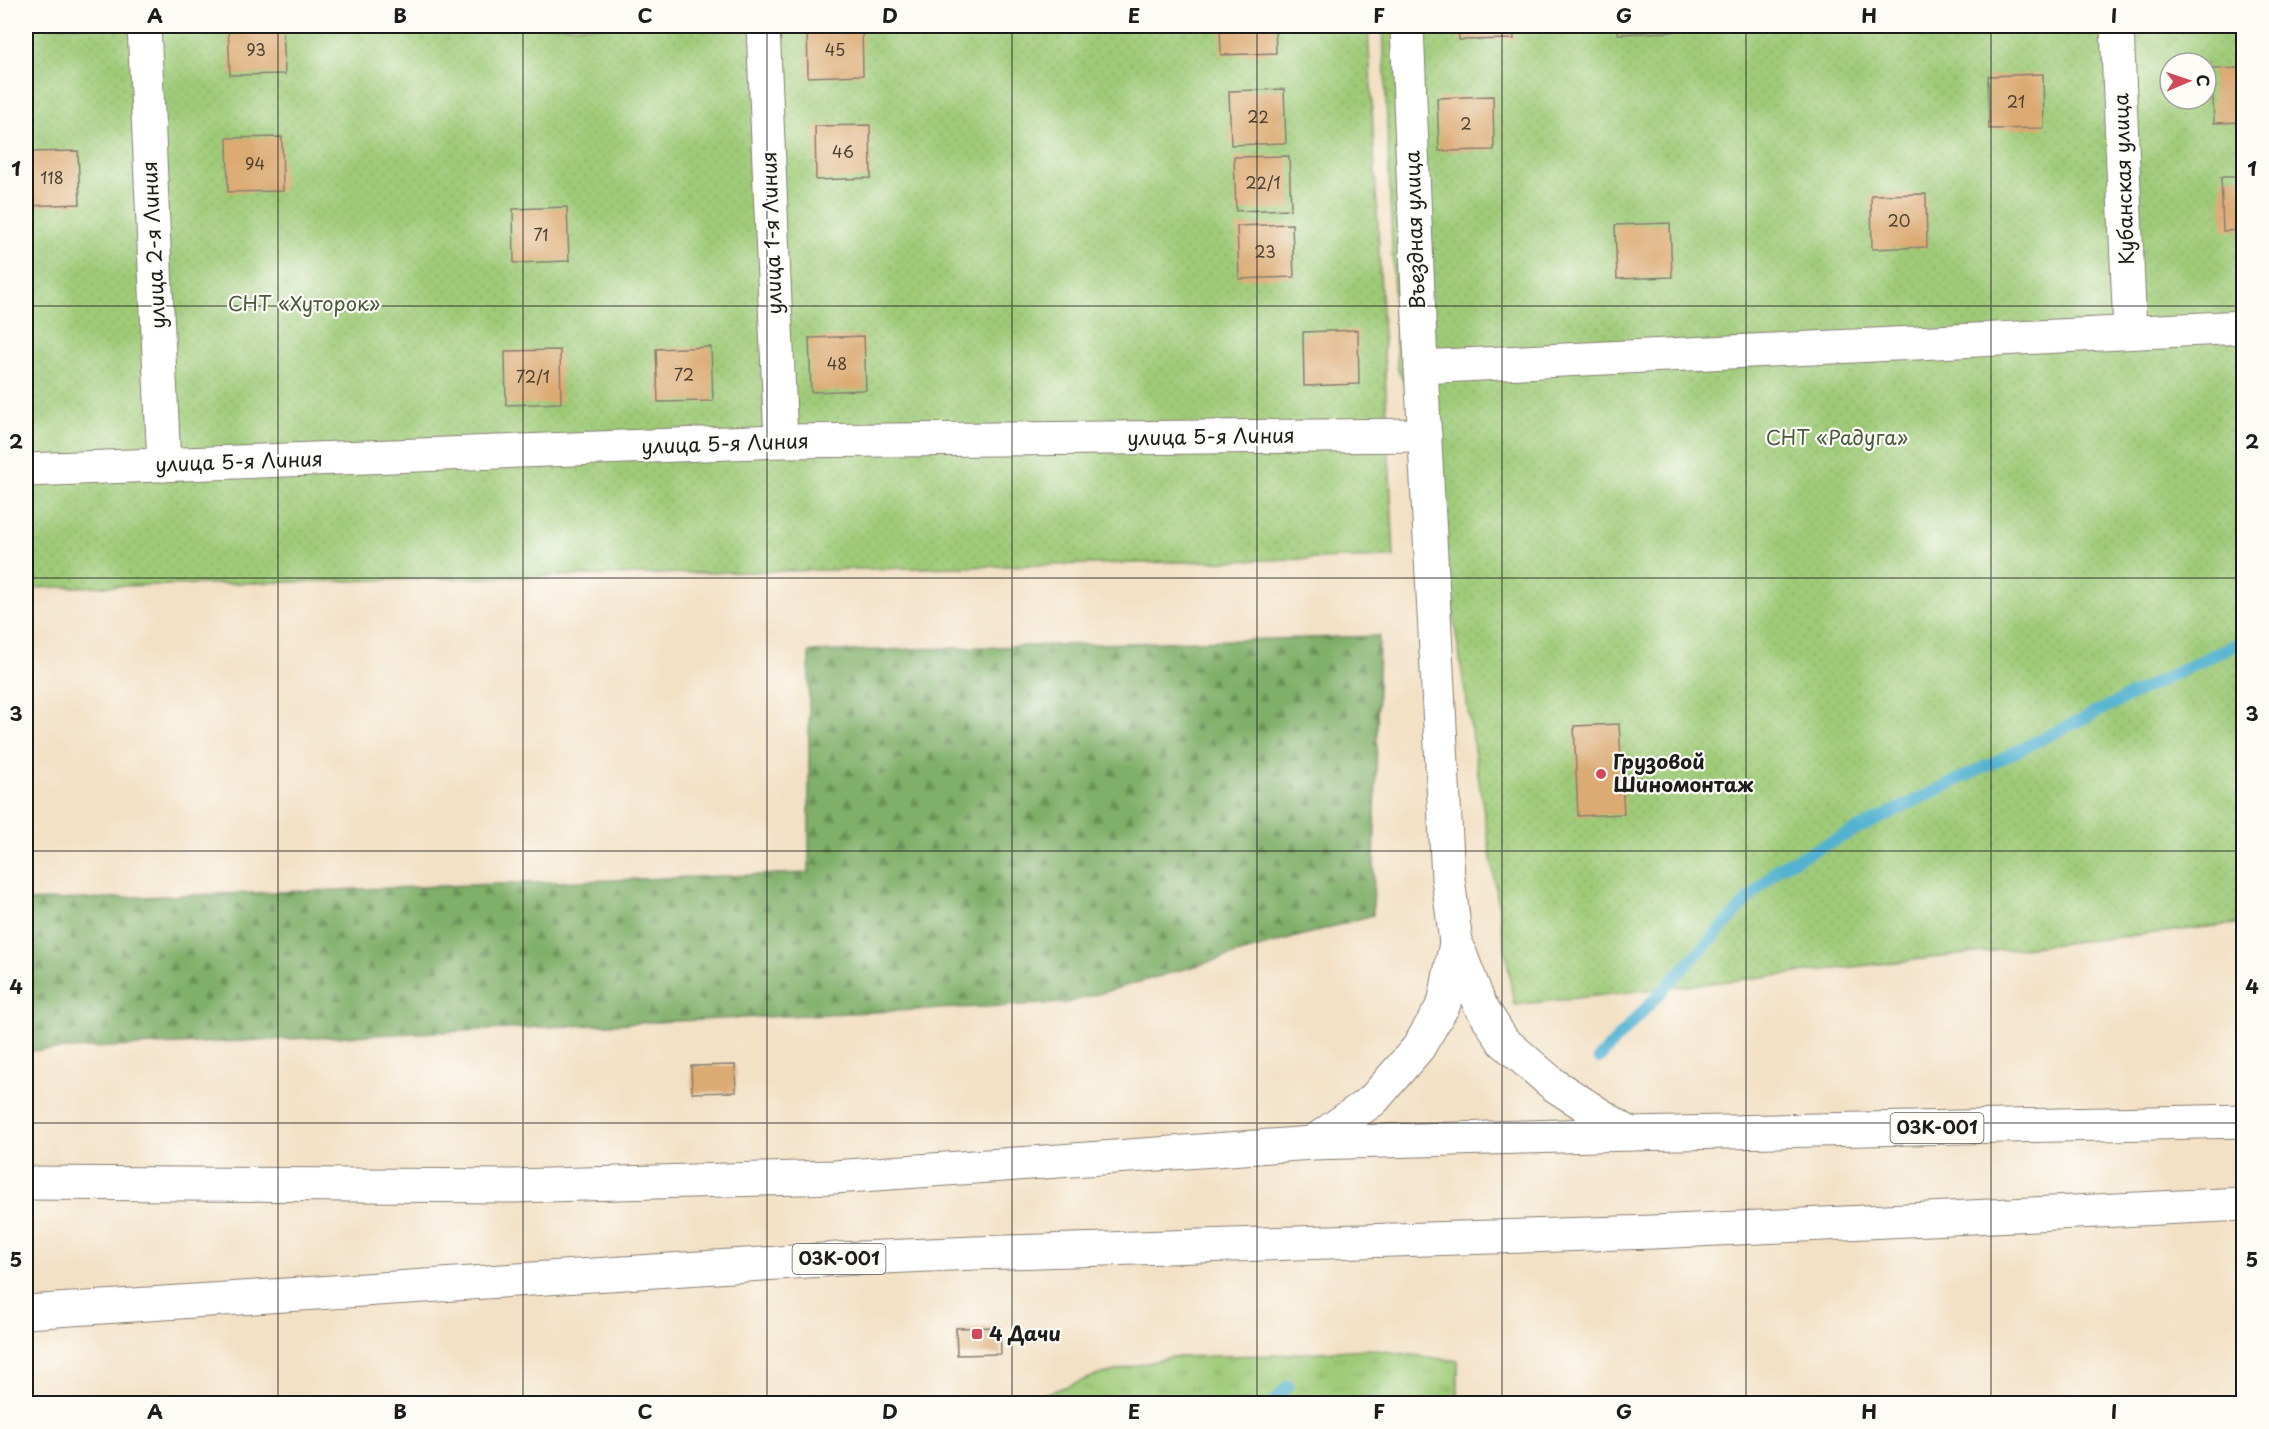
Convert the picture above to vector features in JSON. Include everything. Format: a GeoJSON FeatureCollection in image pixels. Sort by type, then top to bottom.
{"type":"FeatureCollection","features":[{"type":"Feature","properties":{"kind":"street","name":"улица 2-я Линия"},"geometry":{"type":"LineString","coordinates":[[144,26],[164,465]]}},
{"type":"Feature","properties":{"kind":"street","name":"улица 1-я Линия"},"geometry":{"type":"LineString","coordinates":[[763,26],[781,441]]}},
{"type":"Feature","properties":{"kind":"street","name":"Въездная улица"},"geometry":{"type":"LineString","coordinates":[[1407,26],[1421,367],[1448,878],[1456,943]]}},
{"type":"Feature","properties":{"kind":"street","name":"Кубанская улица"},"geometry":{"type":"LineString","coordinates":[[2117,26],[2130,332]]}},
{"type":"Feature","properties":{"kind":"street"},"geometry":{"type":"LineString","coordinates":[[1421,367],[2244,327]]}},
{"type":"Feature","properties":{"kind":"street","name":"улица 5-я Линия"},"geometry":{"type":"LineString","coordinates":[[26,470],[781,441],[1425,435]]}},
{"type":"Feature","properties":{"kind":"street"},"geometry":{"type":"LineString","coordinates":[[1456,943],[1479,1003],[1503,1041],[1554,1085],[1630,1134]]}},
{"type":"Feature","properties":{"kind":"street"},"geometry":{"type":"LineString","coordinates":[[1312,1143],[1373,1100],[1418,1048],[1444,1004],[1456,943]]}},
{"type":"Feature","properties":{"kind":"street","name":"03К-001"},"geometry":{"type":"LineString","coordinates":[[26,1183],[512,1186],[834,1177],[1312,1143],[2244,1121]]}},
{"type":"Feature","properties":{"kind":"street","name":"03К-001"},"geometry":{"type":"LineString","coordinates":[[26,1312],[849,1259],[1665,1232],[2244,1204]]}},
{"type":"Feature","properties":{"kind":"green space","name":"СНТ «Хуторок»"},"geometry":{"type":"Polygon","coordinates":[[[26,26],[1368,26],[1394,557],[26,588],[26,26]]]}},
{"type":"Feature","properties":{"kind":"green space","name":"СНТ «Радуга»"},"geometry":{"type":"Polygon","coordinates":[[[1383,26],[2243,26],[2243,923],[1514,1005],[1425,435],[1397,366],[1383,26]]]}},
{"type":"Feature","properties":{"kind":"green space"},"geometry":{"type":"Polygon","coordinates":[[[1379,636],[1373,915],[1066,1003],[26,1051],[26,901],[809,873],[809,652],[1379,636]]]}},
{"type":"Feature","properties":{"kind":"green space"},"geometry":{"type":"Polygon","coordinates":[[[1368,1349],[1458,1361],[1458,1403],[1020,1403],[1095,1376],[1171,1357],[1273,1355],[1368,1349]]]}},
{"type":"Feature","properties":{"kind":"building"},"geometry":{"type":"Polygon","coordinates":[[[228,26],[283,26],[285,74],[230,75],[228,26]]]}},
{"type":"Feature","properties":{"kind":"building"},"geometry":{"type":"Polygon","coordinates":[[[807,26],[862,26],[863,75],[808,77],[807,26]]]}},
{"type":"Feature","properties":{"kind":"building"},"geometry":{"type":"Polygon","coordinates":[[[1220,26],[1275,26],[1276,53],[1221,55],[1220,26]]]}},
{"type":"Feature","properties":{"kind":"building"},"geometry":{"type":"Polygon","coordinates":[[[1458,26],[1513,26],[1514,39],[1459,40],[1458,26]]]}},
{"type":"Feature","properties":{"kind":"building"},"geometry":{"type":"Polygon","coordinates":[[[1618,26],[1673,26],[1673,32],[1618,34],[1618,26]]]}},
{"type":"Feature","properties":{"kind":"building"},"geometry":{"type":"Polygon","coordinates":[[[2244,68],[2244,122],[2214,123],[2214,111],[2218,111],[2218,69],[2244,68]]]}},
{"type":"Feature","properties":{"kind":"building"},"geometry":{"type":"Polygon","coordinates":[[[2043,74],[2044,128],[1989,129],[1988,76],[2043,74]]]}},
{"type":"Feature","properties":{"kind":"building"},"geometry":{"type":"Polygon","coordinates":[[[1284,89],[1286,143],[1231,145],[1229,91],[1284,89]]]}},
{"type":"Feature","properties":{"kind":"building"},"geometry":{"type":"Polygon","coordinates":[[[1493,96],[1494,150],[1439,151],[1437,98],[1493,96]]]}},
{"type":"Feature","properties":{"kind":"building"},"geometry":{"type":"Polygon","coordinates":[[[870,125],[871,178],[816,180],[815,126],[870,125]]]}},
{"type":"Feature","properties":{"kind":"building"},"geometry":{"type":"Polygon","coordinates":[[[282,137],[283,191],[228,192],[227,138],[282,137]]]}},
{"type":"Feature","properties":{"kind":"building"},"geometry":{"type":"Polygon","coordinates":[[[78,151],[80,204],[26,206],[26,152],[78,151]]]}},
{"type":"Feature","properties":{"kind":"building"},"geometry":{"type":"Polygon","coordinates":[[[1289,156],[1291,209],[1236,211],[1234,157],[1289,156]]]}},
{"type":"Feature","properties":{"kind":"building"},"geometry":{"type":"Polygon","coordinates":[[[2221,177],[2244,177],[2244,230],[2223,231],[2221,177]]]}},
{"type":"Feature","properties":{"kind":"building"},"geometry":{"type":"Polygon","coordinates":[[[1926,194],[1927,247],[1872,249],[1871,195],[1926,194]]]}},
{"type":"Feature","properties":{"kind":"building"},"geometry":{"type":"Polygon","coordinates":[[[567,207],[569,261],[514,263],[513,209],[567,207]]]}},
{"type":"Feature","properties":{"kind":"building"},"geometry":{"type":"Polygon","coordinates":[[[1670,223],[1672,277],[1617,279],[1615,225],[1670,223]]]}},
{"type":"Feature","properties":{"kind":"building"},"geometry":{"type":"Polygon","coordinates":[[[1292,224],[1294,277],[1239,279],[1237,226],[1292,224]]]}},
{"type":"Feature","properties":{"kind":"building"},"geometry":{"type":"Polygon","coordinates":[[[1358,330],[1359,384],[1304,386],[1303,332],[1358,330]]]}},
{"type":"Feature","properties":{"kind":"building"},"geometry":{"type":"Polygon","coordinates":[[[864,336],[866,390],[811,392],[809,338],[864,336]]]}},
{"type":"Feature","properties":{"kind":"building"},"geometry":{"type":"Polygon","coordinates":[[[711,347],[713,401],[658,402],[656,349],[711,347]]]}},
{"type":"Feature","properties":{"kind":"building"},"geometry":{"type":"Polygon","coordinates":[[[560,350],[561,403],[506,405],[505,351],[560,350]]]}},
{"type":"Feature","properties":{"kind":"building"},"geometry":{"type":"Polygon","coordinates":[[[1619,724],[1624,814],[1578,816],[1574,726],[1619,724]]]}},
{"type":"Feature","properties":{"kind":"building"},"geometry":{"type":"Polygon","coordinates":[[[735,1065],[736,1092],[692,1093],[691,1066],[735,1065]]]}},
{"type":"Feature","properties":{"kind":"building"},"geometry":{"type":"Polygon","coordinates":[[[1000,1327],[1001,1354],[957,1355],[956,1328],[1000,1327]]]}},
{"type":"Feature","properties":{"kind":"waterway"},"geometry":{"type":"LineString","coordinates":[[1599,1058],[1778,868],[2244,640]]}},
{"type":"Feature","properties":{"kind":"waterway"},"geometry":{"type":"LineString","coordinates":[[1272,1404],[1288,1386]]}},
{"type":"Feature","properties":{"kind":"place","name":"Грузовой Шиномонтаж"},"geometry":{"type":"Point","coordinates":[1601,774]}},
{"type":"Feature","properties":{"kind":"place","name":"4 Дачи"},"geometry":{"type":"Point","coordinates":[977,1334]}}]}
